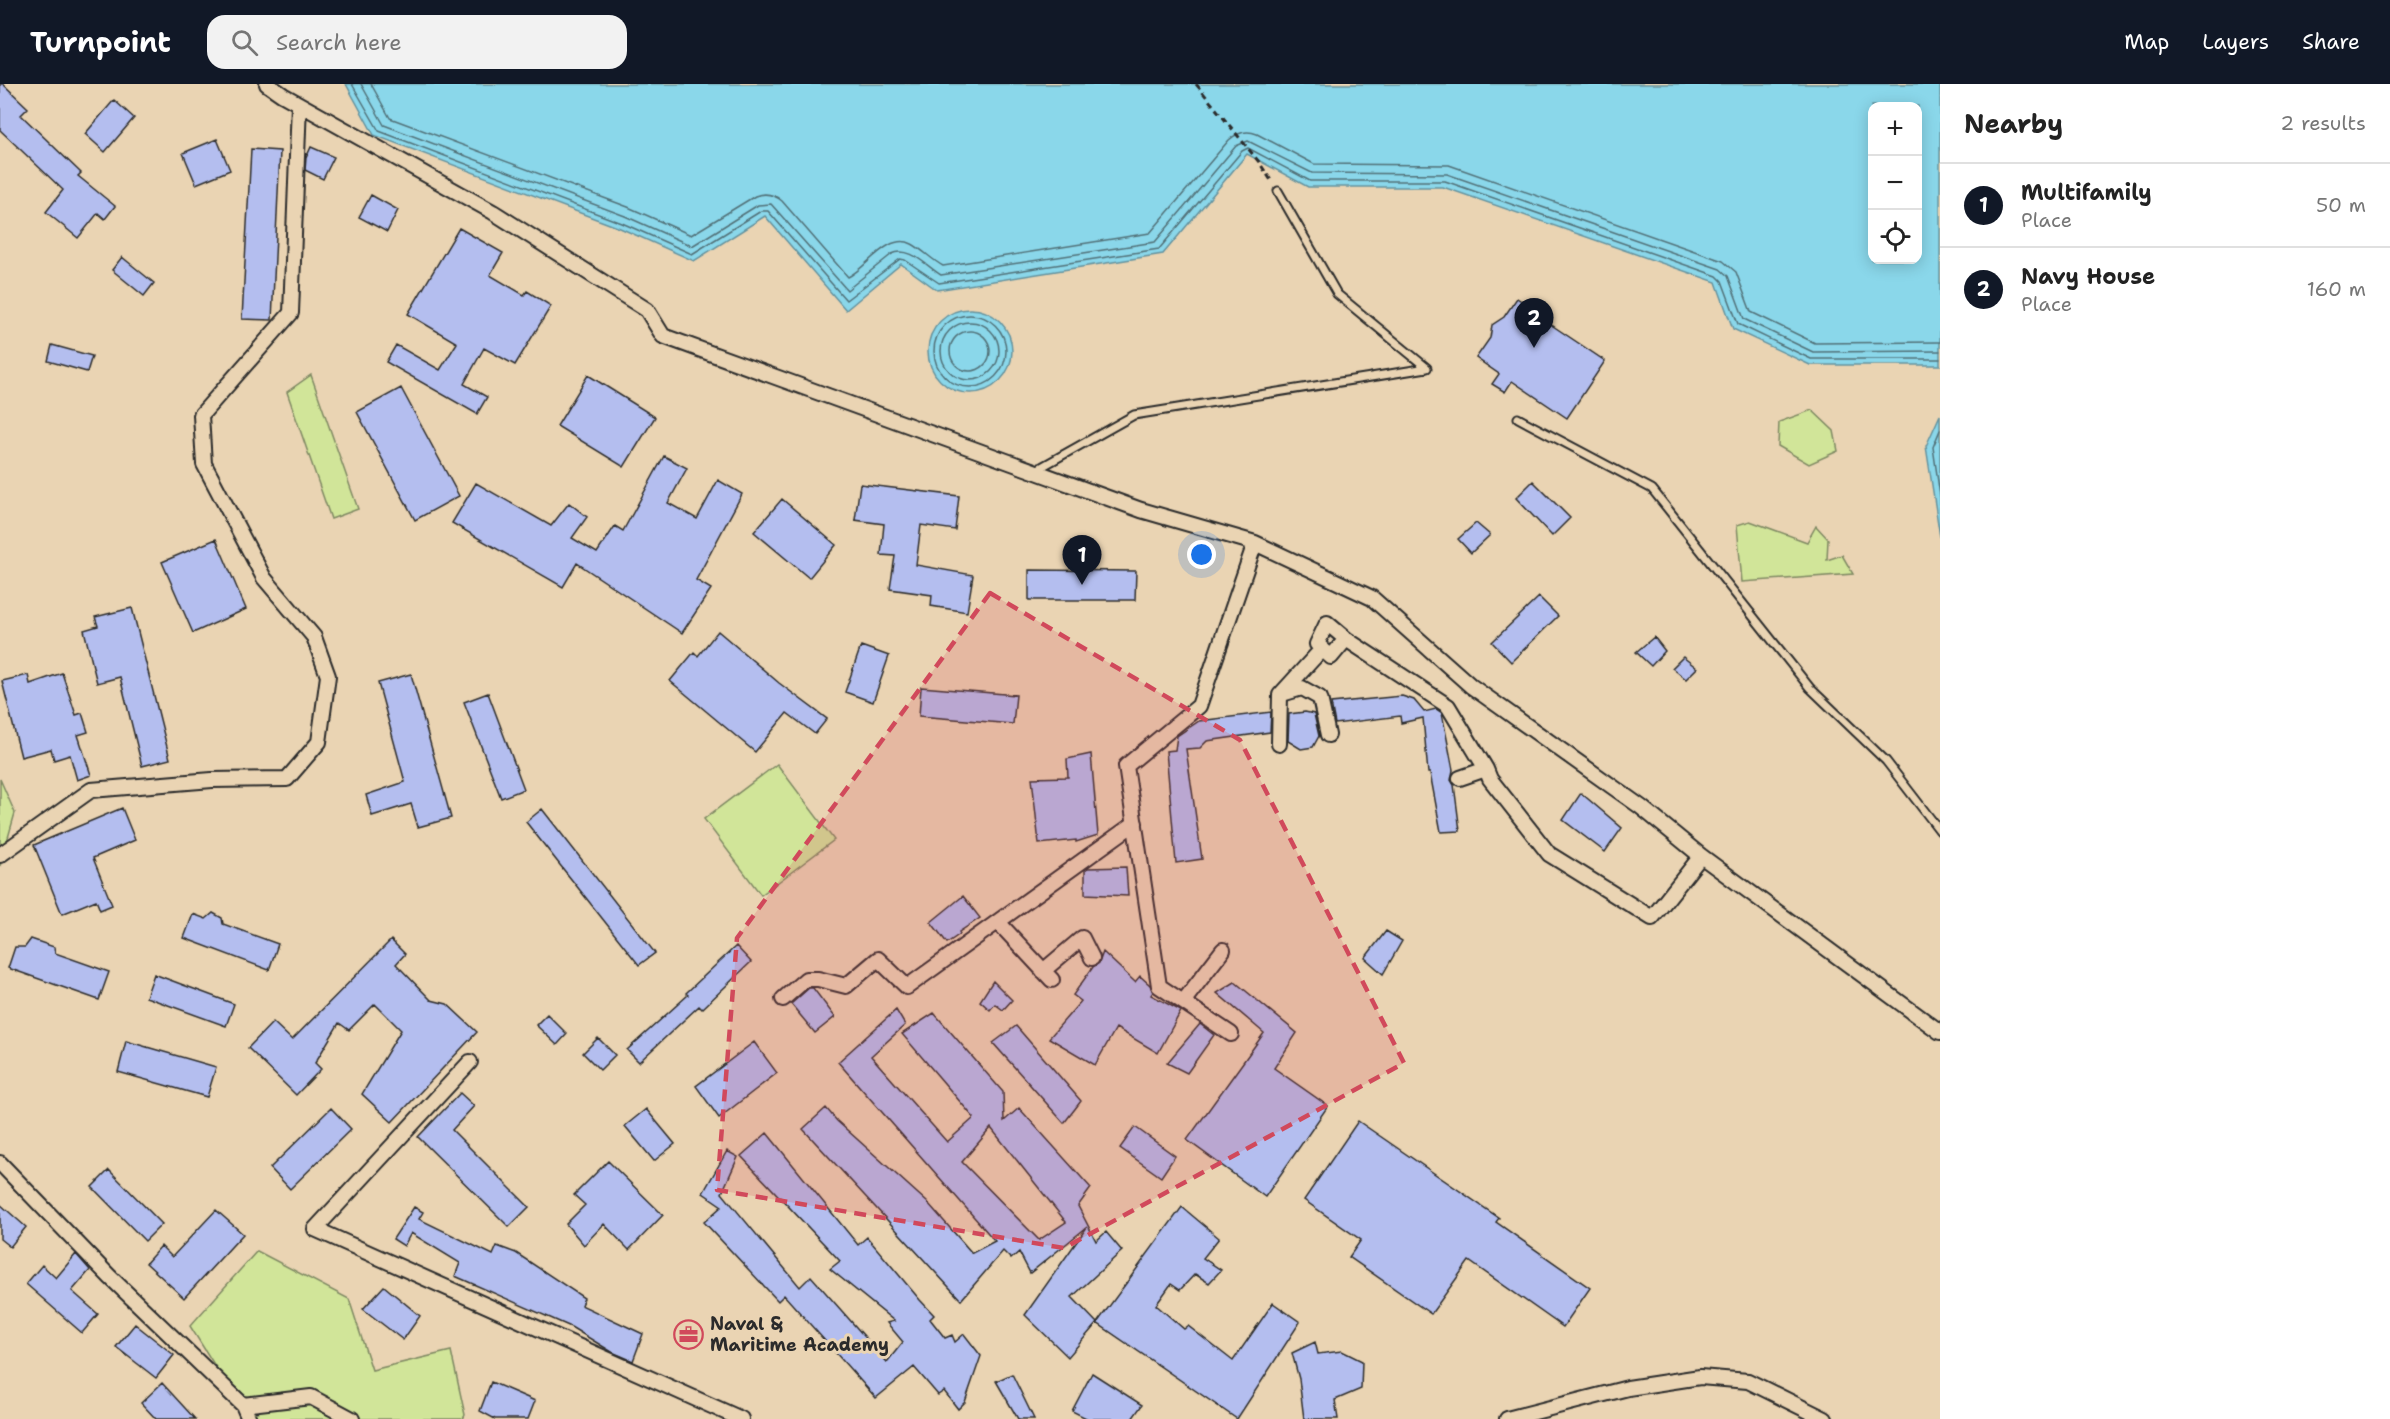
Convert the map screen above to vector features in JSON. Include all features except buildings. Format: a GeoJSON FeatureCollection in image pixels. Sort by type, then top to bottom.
{"type":"FeatureCollection","features":[{"type":"Feature","properties":{"kind":"street"},"geometry":{"type":"LineString","coordinates":[[267,84],[493,212],[647,310],[663,336],[1141,510],[1255,543],[1372,598],[1471,686],[1641,807],[1701,856],[1940,1032]]}},
{"type":"Feature","properties":{"kind":"street"},"geometry":{"type":"LineString","coordinates":[[0,855],[91,790],[212,780],[287,779],[319,742],[328,676],[314,637],[264,578],[204,464],[201,415],[291,313],[299,104]]}},
{"type":"Feature","properties":{"kind":"street"},"geometry":{"type":"LineString","coordinates":[[1231,1034],[1159,987],[1126,766],[1199,706],[1255,543]]}},
{"type":"Feature","properties":{"kind":"street"},"geometry":{"type":"LineString","coordinates":[[1346,639],[1331,657],[1317,644],[1327,623],[1346,639],[1448,706],[1490,779],[1549,854],[1652,918],[1701,856]]}},
{"type":"Feature","properties":{"kind":"street"},"geometry":{"type":"LineString","coordinates":[[1279,744],[1280,695],[1322,649]]}},
{"type":"Feature","properties":{"kind":"street"},"geometry":{"type":"LineString","coordinates":[[1280,695],[1302,688],[1320,698],[1328,735]]}},
{"type":"Feature","properties":{"kind":"street"},"geometry":{"type":"LineString","coordinates":[[1460,778],[1486,769]]}},
{"type":"Feature","properties":{"kind":"street"},"geometry":{"type":"LineString","coordinates":[[783,999],[806,979],[846,986],[878,959],[906,987],[1135,823]]}},
{"type":"Feature","properties":{"kind":"street"},"geometry":{"type":"LineString","coordinates":[[998,922],[1048,976],[1082,938],[1092,958]]}},
{"type":"Feature","properties":{"kind":"street"},"geometry":{"type":"LineString","coordinates":[[1183,1002],[1223,950]]}},
{"type":"Feature","properties":{"kind":"street"},"geometry":{"type":"LineString","coordinates":[[470,1062],[315,1229],[741,1419]]}},
{"type":"Feature","properties":{"kind":"street"},"geometry":{"type":"LineString","coordinates":[[0,1164],[110,1277],[243,1405],[249,1419]]}},
{"type":"Feature","properties":{"kind":"street"},"geometry":{"type":"LineString","coordinates":[[1507,1419],[1628,1388],[1700,1377],[1748,1381],[1825,1419]]}},
{"type":"Feature","properties":{"kind":"street"},"geometry":{"type":"LineString","coordinates":[[243,1405],[311,1397],[352,1419]]}},
{"type":"Feature","properties":{"kind":"lane"},"geometry":{"type":"LineString","coordinates":[[1035,470],[1134,415],[1427,368],[1337,294],[1278,191]]}},
{"type":"Feature","properties":{"kind":"lane"},"geometry":{"type":"LineString","coordinates":[[1518,418],[1652,489],[1810,687],[1886,761],[1940,831]]}},
{"type":"Feature","properties":{"kind":"path"},"geometry":{"type":"LineString","coordinates":[[1196,84],[1259,162],[1278,191]]}},
{"type":"Feature","properties":{"kind":"highlighted area"},"geometry":{"type":"Polygon","coordinates":[[[990,593],[1240,740],[1404,1063],[1064,1248],[717,1190],[737,938],[990,593]]]}},
{"type":"Feature","properties":{"kind":"green space"},"geometry":{"type":"Polygon","coordinates":[[[311,375],[358,509],[331,519],[287,392],[311,375]]]}},
{"type":"Feature","properties":{"kind":"green space"},"geometry":{"type":"Polygon","coordinates":[[[1812,410],[1834,431],[1838,451],[1809,464],[1778,446],[1779,422],[1812,410]]]}},
{"type":"Feature","properties":{"kind":"green space"},"geometry":{"type":"Polygon","coordinates":[[[1750,521],[1807,542],[1816,526],[1828,539],[1827,560],[1842,555],[1853,574],[1742,582],[1737,525],[1750,521]]]}},
{"type":"Feature","properties":{"kind":"green space"},"geometry":{"type":"Polygon","coordinates":[[[777,764],[834,840],[761,895],[704,819],[777,764]]]}},
{"type":"Feature","properties":{"kind":"green space"},"geometry":{"type":"Polygon","coordinates":[[[0,779],[15,813],[0,866],[0,779]]]}},
{"type":"Feature","properties":{"kind":"green space"},"geometry":{"type":"Polygon","coordinates":[[[257,1251],[349,1299],[372,1370],[451,1351],[465,1415],[463,1419],[248,1419],[190,1326],[257,1251]]]}},
{"type":"Feature","properties":{"kind":"water"},"geometry":{"type":"Polygon","coordinates":[[[346,84],[1940,84],[1940,365],[1810,365],[1733,329],[1716,282],[1443,187],[1308,187],[1247,154],[1163,254],[937,290],[901,264],[846,310],[765,216],[694,261],[620,228],[374,135],[346,84]]]}},
{"type":"Feature","properties":{"kind":"water"},"geometry":{"type":"Polygon","coordinates":[[[970,309],[986,312],[1000,321],[1009,335],[1012,351],[1009,367],[1000,381],[986,390],[970,393],[954,390],[940,381],[931,367],[928,351],[931,335],[940,321],[954,312],[970,309]]]}},
{"type":"Feature","properties":{"kind":"water"},"geometry":{"type":"Polygon","coordinates":[[[1940,415],[1940,537],[1926,446],[1940,415]]]}},
{"type":"Feature","properties":{"kind":"place","name":"Navy House"},"geometry":{"type":"Point","coordinates":[1534,348]}},
{"type":"Feature","properties":{"kind":"place","name":"Multifamily"},"geometry":{"type":"Point","coordinates":[1082,585]}},
{"type":"Feature","properties":{"kind":"place","name":"Naval & Maritime Academy"},"geometry":{"type":"Point","coordinates":[689,1334]}}]}
